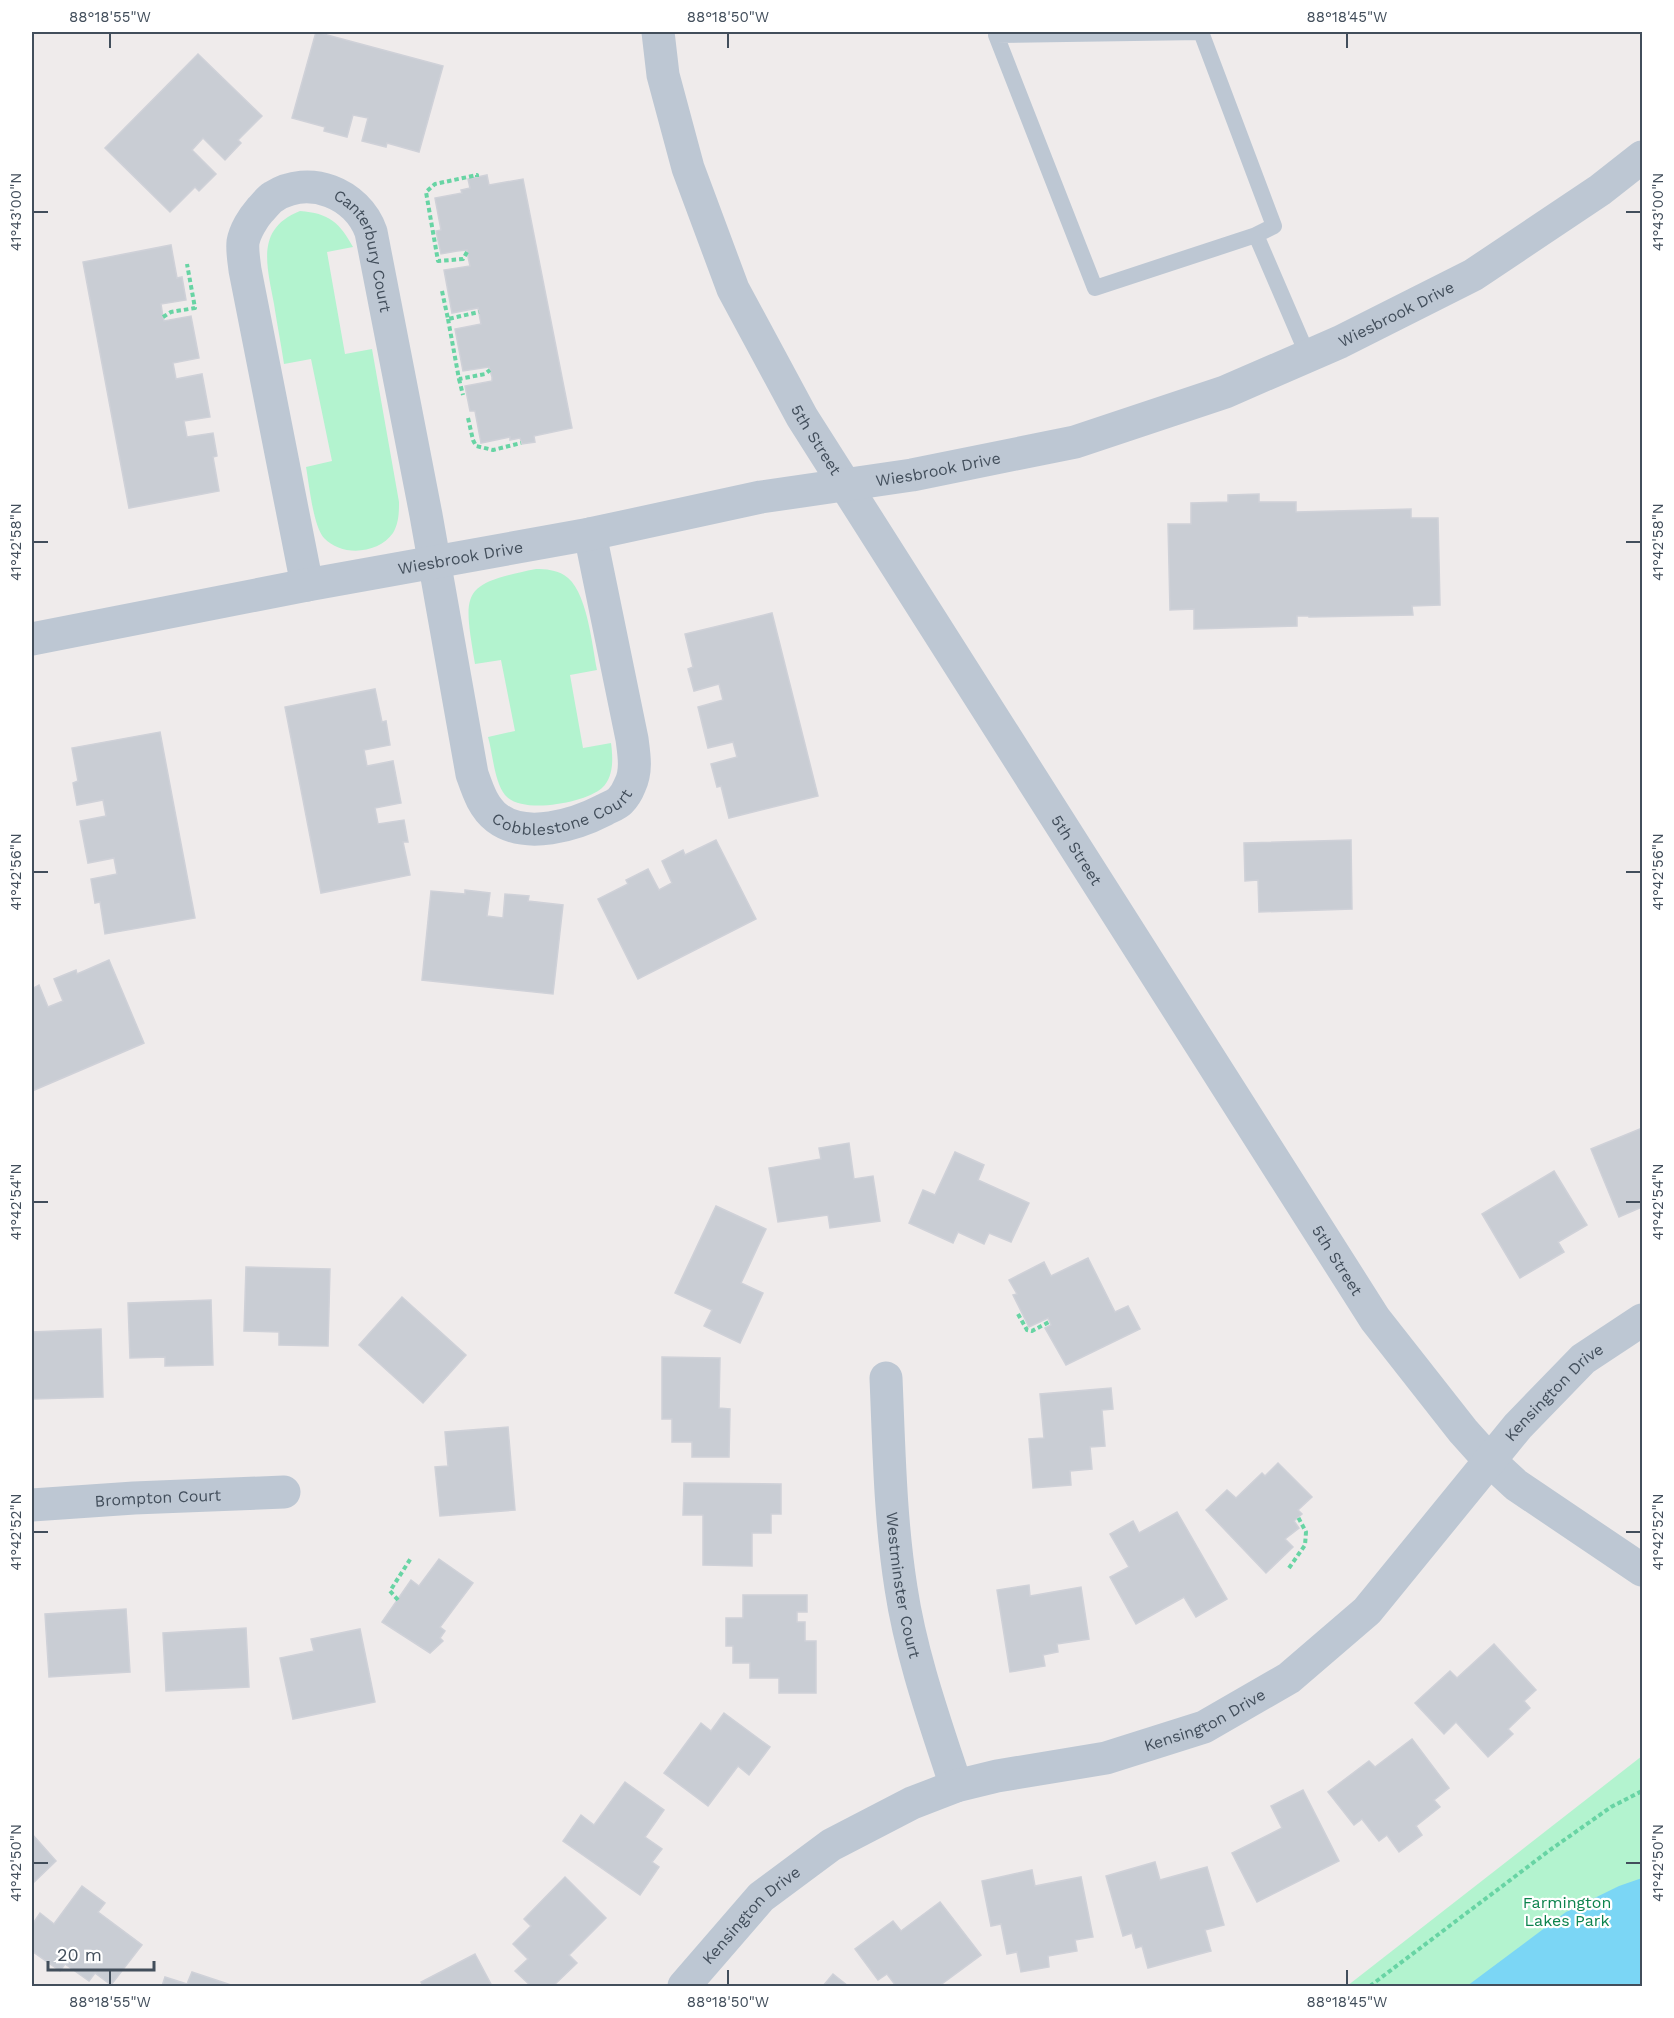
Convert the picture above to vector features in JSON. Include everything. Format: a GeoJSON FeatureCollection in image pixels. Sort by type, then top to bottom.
{"type":"FeatureCollection","features":[{"type":"Feature","properties":{"kind":"street","name":"5th Street"},"geometry":{"type":"LineString","coordinates":[[658,32],[663,75],[688,168],[733,289],[802,417],[1375,1319],[1463,1431],[1489,1460],[1516,1485],[1642,1570]]}},
{"type":"Feature","properties":{"kind":"street","name":"Wiesbrook Drive"},"geometry":{"type":"LineString","coordinates":[[32,639],[307,585],[590,534],[761,497],[912,475],[1075,442],[1225,392],[1308,356],[1473,275],[1600,190],[1642,157]]}},
{"type":"Feature","properties":{"kind":"street","name":"Canterbury Court"},"geometry":{"type":"LineString","coordinates":[[307,585],[245,270],[243,242],[253,218],[272,197],[296,188],[325,188],[348,200],[366,218],[374,241],[434,562]]}},
{"type":"Feature","properties":{"kind":"street","name":"Cobblestone Court"},"geometry":{"type":"LineString","coordinates":[[434,562],[472,774],[480,799],[498,818],[520,828],[546,828],[574,822],[620,802],[632,783],[635,761],[632,739],[590,534]]}},
{"type":"Feature","properties":{"kind":"street","name":"Kensington Drive"},"geometry":{"type":"LineString","coordinates":[[684,1986],[761,1897],[831,1845],[912,1803],[956,1786],[997,1776],[1106,1758],[1204,1727],[1289,1678],[1367,1611],[1518,1426],[1583,1359],[1642,1320]]}},
{"type":"Feature","properties":{"kind":"street","name":"Westminster Court"},"geometry":{"type":"LineString","coordinates":[[886,1378],[892,1520],[901,1590],[920,1669],[956,1786]]}},
{"type":"Feature","properties":{"kind":"street","name":"Brompton Court"},"geometry":{"type":"LineString","coordinates":[[32,1505],[284,1492]]}},
{"type":"Feature","properties":{"kind":"lane"},"geometry":{"type":"LineString","coordinates":[[1201,32],[1274,226],[1256,235],[1095,288],[996,35],[1201,32]]}},
{"type":"Feature","properties":{"kind":"lane"},"geometry":{"type":"LineString","coordinates":[[1256,235],[1308,356]]}},
{"type":"Feature","properties":{"kind":"path"},"geometry":{"type":"LineString","coordinates":[[469,263],[464,259],[438,261],[426,192],[435,184],[477,175],[477,177]]}},
{"type":"Feature","properties":{"kind":"path"},"geometry":{"type":"LineString","coordinates":[[464,259],[468,252]]}},
{"type":"Feature","properties":{"kind":"path"},"geometry":{"type":"LineString","coordinates":[[163,317],[171,312],[195,308],[187,264]]}},
{"type":"Feature","properties":{"kind":"path"},"geometry":{"type":"LineString","coordinates":[[442,291],[463,395]]}},
{"type":"Feature","properties":{"kind":"path"},"geometry":{"type":"LineString","coordinates":[[448,319],[478,314]]}},
{"type":"Feature","properties":{"kind":"path"},"geometry":{"type":"LineString","coordinates":[[459,379],[485,374],[490,370]]}},
{"type":"Feature","properties":{"kind":"path"},"geometry":{"type":"LineString","coordinates":[[485,374],[492,377]]}},
{"type":"Feature","properties":{"kind":"path"},"geometry":{"type":"LineString","coordinates":[[468,418],[476,446],[493,450],[521,443]]}},
{"type":"Feature","properties":{"kind":"path"},"geometry":{"type":"LineString","coordinates":[[1018,1314],[1027,1330],[1032,1331],[1050,1322]]}},
{"type":"Feature","properties":{"kind":"path"},"geometry":{"type":"LineString","coordinates":[[1289,1568],[1305,1545],[1306,1532],[1298,1517]]}},
{"type":"Feature","properties":{"kind":"path"},"geometry":{"type":"LineString","coordinates":[[398,1600],[390,1591],[411,1558]]}},
{"type":"Feature","properties":{"kind":"path"},"geometry":{"type":"LineString","coordinates":[[1370,1986],[1559,1844],[1611,1807],[1642,1791]]}},
{"type":"Feature","properties":{"kind":"green space"},"geometry":{"type":"Polygon","coordinates":[[[300,211],[319,214],[332,221],[353,247],[327,252],[345,354],[372,349],[399,502],[398,521],[393,533],[386,540],[369,549],[340,548],[324,538],[317,524],[312,504],[306,467],[332,461],[311,359],[284,364],[267,262],[270,238],[276,228],[300,211]]]}},
{"type":"Feature","properties":{"kind":"green space"},"geometry":{"type":"Polygon","coordinates":[[[536,569],[551,570],[564,575],[572,582],[583,604],[597,670],[570,675],[583,748],[611,743],[612,761],[611,773],[606,784],[594,793],[568,802],[538,806],[513,801],[505,795],[498,782],[488,737],[515,731],[501,660],[475,664],[469,620],[469,606],[480,586],[511,574],[536,569]]]}},
{"type":"Feature","properties":{"kind":"green space","name":"Farmington Lakes Park"},"geometry":{"type":"Polygon","coordinates":[[[1642,1756],[1642,1986],[1347,1986],[1642,1756]]]}},
{"type":"Feature","properties":{"kind":"water"},"geometry":{"type":"Polygon","coordinates":[[[1642,1878],[1642,1986],[1467,1986],[1566,1912],[1619,1886],[1642,1878]]]}},
{"type":"Feature","properties":{"kind":"building"},"geometry":{"type":"Polygon","coordinates":[[[316,32],[443,66],[419,152],[387,143],[386,147],[362,141],[368,118],[353,115],[347,137],[324,131],[325,127],[292,118],[316,32]]]}},
{"type":"Feature","properties":{"kind":"building"},"geometry":{"type":"Polygon","coordinates":[[[198,54],[262,116],[238,140],[241,143],[225,160],[203,138],[192,150],[216,174],[199,191],[195,187],[170,212],[105,148],[198,54]]]}},
{"type":"Feature","properties":{"kind":"building"},"geometry":{"type":"Polygon","coordinates":[[[487,175],[489,185],[523,179],[572,428],[534,436],[535,442],[522,444],[520,438],[510,440],[510,437],[481,443],[475,411],[470,411],[465,386],[492,381],[492,377],[489,367],[463,371],[455,329],[481,324],[478,308],[452,313],[444,270],[470,266],[467,250],[441,254],[436,231],[441,230],[435,198],[462,193],[461,190],[470,188],[468,179],[487,175]]]}},
{"type":"Feature","properties":{"kind":"building"},"geometry":{"type":"Polygon","coordinates":[[[171,245],[177,278],[182,277],[186,300],[161,304],[163,317],[164,321],[191,316],[199,358],[173,363],[176,379],[202,374],[210,417],[184,421],[187,437],[213,433],[217,456],[213,457],[219,491],[129,508],[83,262],[171,245]]]}},
{"type":"Feature","properties":{"kind":"building"},"geometry":{"type":"Polygon","coordinates":[[[1259,494],[1259,502],[1296,502],[1296,512],[1411,509],[1411,518],[1438,518],[1440,605],[1412,606],[1413,615],[1297,616],[1297,626],[1194,629],[1194,609],[1170,610],[1168,524],[1191,524],[1191,503],[1228,502],[1228,495],[1259,494]]]}},
{"type":"Feature","properties":{"kind":"building"},"geometry":{"type":"Polygon","coordinates":[[[772,613],[818,796],[729,818],[721,786],[717,787],[711,764],[737,757],[733,742],[708,748],[698,707],[723,700],[719,684],[694,691],[688,669],[693,667],[685,634],[772,613]]]}},
{"type":"Feature","properties":{"kind":"building"},"geometry":{"type":"Polygon","coordinates":[[[375,689],[382,722],[386,721],[390,745],[364,750],[367,766],[393,761],[401,803],[375,808],[378,824],[404,820],[408,842],[403,842],[410,875],[321,893],[285,707],[375,689]]]}},
{"type":"Feature","properties":{"kind":"building"},"geometry":{"type":"Polygon","coordinates":[[[160,732],[195,918],[105,934],[100,902],[95,903],[91,879],[117,874],[114,858],[88,863],[80,821],[106,816],[103,800],[77,805],[73,783],[78,781],[72,748],[160,732]]]}},
{"type":"Feature","properties":{"kind":"building"},"geometry":{"type":"Polygon","coordinates":[[[716,840],[756,919],[638,979],[598,899],[628,884],[626,880],[648,869],[659,890],[672,883],[662,861],[683,850],[685,855],[716,840]]]}},
{"type":"Feature","properties":{"kind":"building"},"geometry":{"type":"Polygon","coordinates":[[[1351,840],[1352,909],[1259,912],[1258,880],[1245,881],[1244,843],[1351,840]]]}},
{"type":"Feature","properties":{"kind":"building"},"geometry":{"type":"Polygon","coordinates":[[[465,890],[490,893],[487,916],[503,918],[505,894],[529,896],[528,901],[563,905],[553,994],[422,980],[431,891],[465,894],[465,890]]]}},
{"type":"Feature","properties":{"kind":"building"},"geometry":{"type":"Polygon","coordinates":[[[109,960],[144,1043],[32,1091],[32,989],[39,985],[48,1007],[63,1001],[54,979],[76,970],[77,974],[109,960]]]}},
{"type":"Feature","properties":{"kind":"building"},"geometry":{"type":"Polygon","coordinates":[[[1642,1128],[1642,1207],[1619,1217],[1591,1149],[1642,1128]]]}},
{"type":"Feature","properties":{"kind":"building"},"geometry":{"type":"Polygon","coordinates":[[[849,1143],[854,1179],[873,1176],[880,1221],[830,1228],[828,1215],[778,1222],[769,1168],[821,1159],[819,1148],[849,1143]]]}},
{"type":"Feature","properties":{"kind":"building"},"geometry":{"type":"Polygon","coordinates":[[[955,1152],[984,1165],[978,1180],[1029,1203],[1011,1242],[989,1233],[984,1244],[958,1232],[953,1243],[909,1223],[923,1190],[935,1195],[955,1152]]]}},
{"type":"Feature","properties":{"kind":"building"},"geometry":{"type":"Polygon","coordinates":[[[1554,1171],[1587,1225],[1558,1242],[1564,1252],[1520,1278],[1482,1214],[1554,1171]]]}},
{"type":"Feature","properties":{"kind":"building"},"geometry":{"type":"Polygon","coordinates":[[[716,1206],[766,1229],[741,1283],[763,1293],[740,1343],[704,1326],[712,1310],[675,1293],[716,1206]]]}},
{"type":"Feature","properties":{"kind":"building"},"geometry":{"type":"Polygon","coordinates":[[[1088,1258],[1115,1312],[1128,1306],[1140,1329],[1066,1365],[1045,1328],[1051,1325],[1048,1318],[1029,1327],[1013,1295],[1017,1294],[1009,1280],[1044,1262],[1051,1276],[1088,1258]]]}},
{"type":"Feature","properties":{"kind":"building"},"geometry":{"type":"Polygon","coordinates":[[[246,1267],[330,1269],[328,1346],[279,1345],[279,1332],[244,1331],[246,1267]]]}},
{"type":"Feature","properties":{"kind":"building"},"geometry":{"type":"Polygon","coordinates":[[[402,1297],[466,1355],[423,1403],[359,1345],[402,1297]]]}},
{"type":"Feature","properties":{"kind":"building"},"geometry":{"type":"Polygon","coordinates":[[[211,1300],[213,1365],[165,1366],[165,1357],[130,1358],[128,1303],[211,1300]]]}},
{"type":"Feature","properties":{"kind":"building"},"geometry":{"type":"Polygon","coordinates":[[[101,1329],[103,1397],[32,1399],[32,1332],[101,1329]]]}},
{"type":"Feature","properties":{"kind":"building"},"geometry":{"type":"Polygon","coordinates":[[[662,1357],[720,1358],[719,1408],[730,1409],[729,1457],[692,1457],[692,1442],[672,1442],[672,1419],[662,1419],[662,1357]]]}},
{"type":"Feature","properties":{"kind":"building"},"geometry":{"type":"Polygon","coordinates":[[[1111,1388],[1113,1409],[1102,1410],[1105,1446],[1090,1447],[1092,1469],[1070,1471],[1071,1485],[1033,1488],[1029,1439],[1044,1438],[1040,1394],[1111,1388]]]}},
{"type":"Feature","properties":{"kind":"building"},"geometry":{"type":"Polygon","coordinates":[[[508,1427],[515,1510],[440,1516],[435,1467],[448,1466],[445,1432],[508,1427]]]}},
{"type":"Feature","properties":{"kind":"building"},"geometry":{"type":"Polygon","coordinates":[[[1278,1463],[1312,1497],[1298,1510],[1302,1514],[1294,1521],[1299,1528],[1285,1539],[1293,1547],[1266,1573],[1206,1510],[1227,1490],[1236,1498],[1262,1473],[1265,1476],[1278,1463]]]}},
{"type":"Feature","properties":{"kind":"building"},"geometry":{"type":"Polygon","coordinates":[[[684,1483],[781,1484],[781,1514],[771,1514],[771,1533],[752,1533],[752,1566],[703,1565],[703,1515],[683,1515],[684,1483]]]}},
{"type":"Feature","properties":{"kind":"building"},"geometry":{"type":"Polygon","coordinates":[[[1177,1512],[1227,1599],[1196,1617],[1184,1597],[1136,1624],[1110,1577],[1129,1567],[1110,1534],[1133,1521],[1139,1533],[1177,1512]]]}},
{"type":"Feature","properties":{"kind":"building"},"geometry":{"type":"Polygon","coordinates":[[[439,1559],[473,1583],[440,1627],[445,1631],[440,1638],[443,1641],[430,1653],[382,1622],[411,1580],[419,1586],[439,1559]]]}},
{"type":"Feature","properties":{"kind":"building"},"geometry":{"type":"Polygon","coordinates":[[[1029,1585],[1030,1596],[1081,1587],[1089,1639],[1057,1644],[1058,1652],[1043,1655],[1045,1666],[1010,1672],[997,1590],[1029,1585]]]}},
{"type":"Feature","properties":{"kind":"building"},"geometry":{"type":"Polygon","coordinates":[[[743,1595],[807,1595],[807,1612],[797,1612],[797,1622],[805,1622],[805,1641],[816,1641],[816,1693],[779,1693],[779,1678],[750,1678],[750,1663],[733,1663],[733,1646],[726,1646],[726,1618],[743,1618],[743,1595]]]}},
{"type":"Feature","properties":{"kind":"building"},"geometry":{"type":"Polygon","coordinates":[[[126,1609],[130,1672],[49,1677],[45,1614],[126,1609]]]}},
{"type":"Feature","properties":{"kind":"building"},"geometry":{"type":"Polygon","coordinates":[[[246,1628],[249,1687],[166,1691],[163,1633],[246,1628]]]}},
{"type":"Feature","properties":{"kind":"building"},"geometry":{"type":"Polygon","coordinates":[[[360,1629],[375,1702],[293,1719],[280,1658],[314,1651],[311,1639],[360,1629]]]}},
{"type":"Feature","properties":{"kind":"building"},"geometry":{"type":"Polygon","coordinates":[[[1494,1644],[1536,1690],[1524,1701],[1530,1708],[1508,1729],[1513,1734],[1488,1757],[1456,1722],[1444,1734],[1415,1703],[1450,1671],[1457,1678],[1494,1644]]]}},
{"type":"Feature","properties":{"kind":"building"},"geometry":{"type":"Polygon","coordinates":[[[724,1713],[770,1747],[749,1775],[738,1766],[708,1806],[664,1773],[701,1723],[711,1731],[724,1713]]]}},
{"type":"Feature","properties":{"kind":"building"},"geometry":{"type":"Polygon","coordinates":[[[1412,1739],[1449,1788],[1434,1800],[1440,1807],[1416,1826],[1422,1835],[1399,1852],[1387,1835],[1379,1841],[1362,1819],[1354,1825],[1328,1792],[1369,1761],[1375,1767],[1412,1739]]]}},
{"type":"Feature","properties":{"kind":"building"},"geometry":{"type":"Polygon","coordinates":[[[625,1782],[664,1810],[645,1837],[662,1849],[652,1862],[659,1867],[640,1895],[563,1841],[581,1815],[594,1825],[625,1782]]]}},
{"type":"Feature","properties":{"kind":"building"},"geometry":{"type":"Polygon","coordinates":[[[1303,1790],[1339,1861],[1257,1902],[1232,1853],[1282,1828],[1271,1806],[1303,1790]]]}},
{"type":"Feature","properties":{"kind":"building"},"geometry":{"type":"Polygon","coordinates":[[[32,1834],[56,1861],[32,1884],[32,1834]]]}},
{"type":"Feature","properties":{"kind":"building"},"geometry":{"type":"Polygon","coordinates":[[[1155,1862],[1160,1880],[1207,1867],[1224,1925],[1205,1930],[1211,1951],[1148,1968],[1142,1946],[1136,1948],[1132,1933],[1123,1936],[1106,1876],[1155,1862]]]}},
{"type":"Feature","properties":{"kind":"building"},"geometry":{"type":"Polygon","coordinates":[[[1032,1870],[1035,1886],[1081,1877],[1093,1937],[1075,1940],[1077,1951],[1048,1956],[1049,1967],[1021,1972],[1017,1952],[1007,1954],[1001,1924],[991,1926],[982,1881],[1032,1870]]]}},
{"type":"Feature","properties":{"kind":"building"},"geometry":{"type":"Polygon","coordinates":[[[565,1877],[606,1918],[569,1955],[577,1963],[553,1986],[531,1986],[515,1971],[528,1959],[513,1944],[531,1926],[524,1919],[565,1877]]]}},
{"type":"Feature","properties":{"kind":"building"},"geometry":{"type":"Polygon","coordinates":[[[82,1886],[105,1903],[98,1912],[142,1945],[111,1985],[95,1973],[89,1981],[65,1964],[60,1971],[32,1951],[32,1925],[40,1913],[54,1924],[82,1886]]]}},
{"type":"Feature","properties":{"kind":"building"},"geometry":{"type":"Polygon","coordinates":[[[940,1902],[981,1955],[939,1986],[896,1986],[887,1974],[878,1980],[855,1949],[893,1921],[901,1931],[940,1902]]]}},
{"type":"Feature","properties":{"kind":"building"},"geometry":{"type":"Polygon","coordinates":[[[475,1954],[492,1986],[423,1986],[421,1982],[475,1954]]]}},
{"type":"Feature","properties":{"kind":"building"},"geometry":{"type":"Polygon","coordinates":[[[192,1972],[234,1986],[162,1986],[165,1977],[187,1984],[192,1972]]]}},
{"type":"Feature","properties":{"kind":"building"},"geometry":{"type":"Polygon","coordinates":[[[833,1974],[848,1986],[823,1986],[833,1974]]]}}]}
